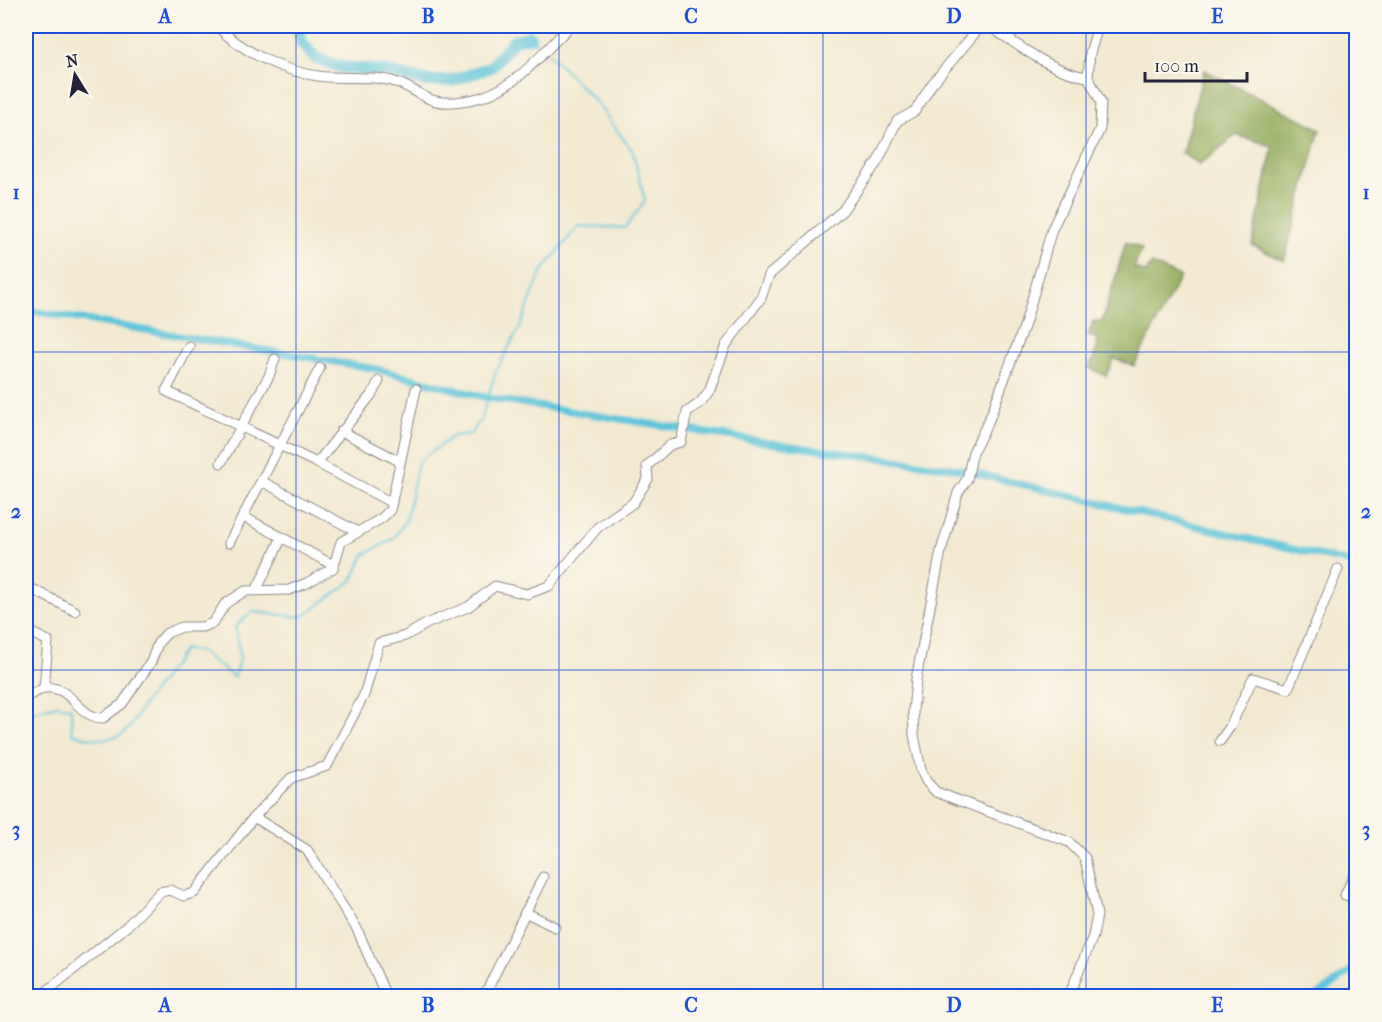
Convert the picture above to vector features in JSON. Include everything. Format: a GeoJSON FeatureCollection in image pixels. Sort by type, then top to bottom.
{"type":"FeatureCollection","features":[{"type":"Feature","properties":{"kind":"street"},"geometry":{"type":"LineString","coordinates":[[217,26],[252,53],[294,70],[317,76],[383,79],[403,84],[430,99],[443,103],[469,100],[493,93],[516,78],[570,26]]}},
{"type":"Feature","properties":{"kind":"street"},"geometry":{"type":"LineString","coordinates":[[41,996],[56,987],[71,971],[127,926],[160,892],[170,890],[184,896],[194,893],[254,817],[294,775],[320,769],[330,762],[344,729],[364,695],[379,643],[405,636],[428,622],[468,607],[495,586],[527,594],[549,586],[598,527],[633,503],[648,479],[647,466],[670,445],[681,442],[687,412],[700,403],[709,391],[726,345],[761,298],[770,275],[842,211],[878,161],[897,121],[915,111],[938,76],[981,26]]}},
{"type":"Feature","properties":{"kind":"street"},"geometry":{"type":"LineString","coordinates":[[989,26],[1042,59],[1070,73],[1088,76]]}},
{"type":"Feature","properties":{"kind":"street"},"geometry":{"type":"LineString","coordinates":[[1069,996],[1093,936],[1097,915],[1082,853],[1070,842],[936,792],[926,781],[917,751],[913,712],[919,662],[940,551],[958,493],[967,479],[972,455],[989,420],[1025,324],[1052,229],[1100,129],[1101,102],[1088,76],[1090,53],[1098,26]]}},
{"type":"Feature","properties":{"kind":"street"},"geometry":{"type":"LineString","coordinates":[[189,346],[166,391],[317,463],[393,503]]}},
{"type":"Feature","properties":{"kind":"street"},"geometry":{"type":"LineString","coordinates":[[221,463],[242,428],[275,359]]}},
{"type":"Feature","properties":{"kind":"street"},"geometry":{"type":"LineString","coordinates":[[229,543],[282,446],[320,368]]}},
{"type":"Feature","properties":{"kind":"street"},"geometry":{"type":"LineString","coordinates":[[317,463],[372,394],[379,381]]}},
{"type":"Feature","properties":{"kind":"street"},"geometry":{"type":"LineString","coordinates":[[26,697],[44,688],[54,687],[64,691],[90,717],[104,718],[111,715],[135,686],[151,662],[158,643],[167,633],[182,627],[202,627],[213,623],[225,604],[235,596],[257,589],[289,590],[320,576],[333,565],[341,542],[356,531],[382,518],[393,503],[399,461],[416,389]]}},
{"type":"Feature","properties":{"kind":"street"},"geometry":{"type":"LineString","coordinates":[[341,431],[399,461]]}},
{"type":"Feature","properties":{"kind":"street"},"geometry":{"type":"LineString","coordinates":[[263,482],[356,531]]}},
{"type":"Feature","properties":{"kind":"street"},"geometry":{"type":"LineString","coordinates":[[244,517],[333,565]]}},
{"type":"Feature","properties":{"kind":"street"},"geometry":{"type":"LineString","coordinates":[[257,589],[282,537]]}},
{"type":"Feature","properties":{"kind":"street"},"geometry":{"type":"LineString","coordinates":[[1220,741],[1230,727],[1253,678],[1288,689],[1338,569]]}},
{"type":"Feature","properties":{"kind":"street"},"geometry":{"type":"LineString","coordinates":[[26,586],[75,611]]}},
{"type":"Feature","properties":{"kind":"street"},"geometry":{"type":"LineString","coordinates":[[26,630],[48,641],[44,688]]}},
{"type":"Feature","properties":{"kind":"street"},"geometry":{"type":"LineString","coordinates":[[254,817],[307,850],[357,929],[386,996]]}},
{"type":"Feature","properties":{"kind":"street"},"geometry":{"type":"LineString","coordinates":[[1356,871],[1345,895],[1356,898]]}},
{"type":"Feature","properties":{"kind":"street"},"geometry":{"type":"LineString","coordinates":[[484,996],[543,877]]}},
{"type":"Feature","properties":{"kind":"street"},"geometry":{"type":"LineString","coordinates":[[525,912],[555,927]]}},
{"type":"Feature","properties":{"kind":"green space"},"geometry":{"type":"Polygon","coordinates":[[[1204,70],[1320,129],[1284,261],[1252,245],[1273,146],[1236,135],[1199,165],[1182,153],[1204,70]]]}},
{"type":"Feature","properties":{"kind":"green space"},"geometry":{"type":"Polygon","coordinates":[[[1126,242],[1142,249],[1134,268],[1146,273],[1152,264],[1180,277],[1134,366],[1114,358],[1106,376],[1089,368],[1098,347],[1096,338],[1088,335],[1093,321],[1102,322],[1126,242]]]}},
{"type":"Feature","properties":{"kind":"waterway"},"geometry":{"type":"LineString","coordinates":[[297,26],[302,43],[315,58],[341,67],[385,71],[425,81],[451,81],[491,67],[514,40],[530,37]]}},
{"type":"Feature","properties":{"kind":"waterway"},"geometry":{"type":"LineString","coordinates":[[528,26],[530,37],[544,49]]}},
{"type":"Feature","properties":{"kind":"waterway"},"geometry":{"type":"LineString","coordinates":[[26,760],[30,712],[57,705],[71,708],[72,733],[99,739],[113,738],[125,732],[131,725],[184,649],[201,652],[234,677],[240,658],[235,627],[252,612],[302,617],[352,581],[364,555],[393,539],[406,520],[418,462],[453,436],[471,434],[481,419],[496,371],[520,327],[541,273],[578,226],[625,228],[645,201],[633,152],[597,103],[548,53]]}},
{"type":"Feature","properties":{"kind":"waterway"},"geometry":{"type":"LineString","coordinates":[[26,310],[376,369],[488,398],[777,444],[953,468],[1356,564]]}},
{"type":"Feature","properties":{"kind":"waterway"},"geometry":{"type":"LineString","coordinates":[[1317,996],[1356,967]]}}]}
